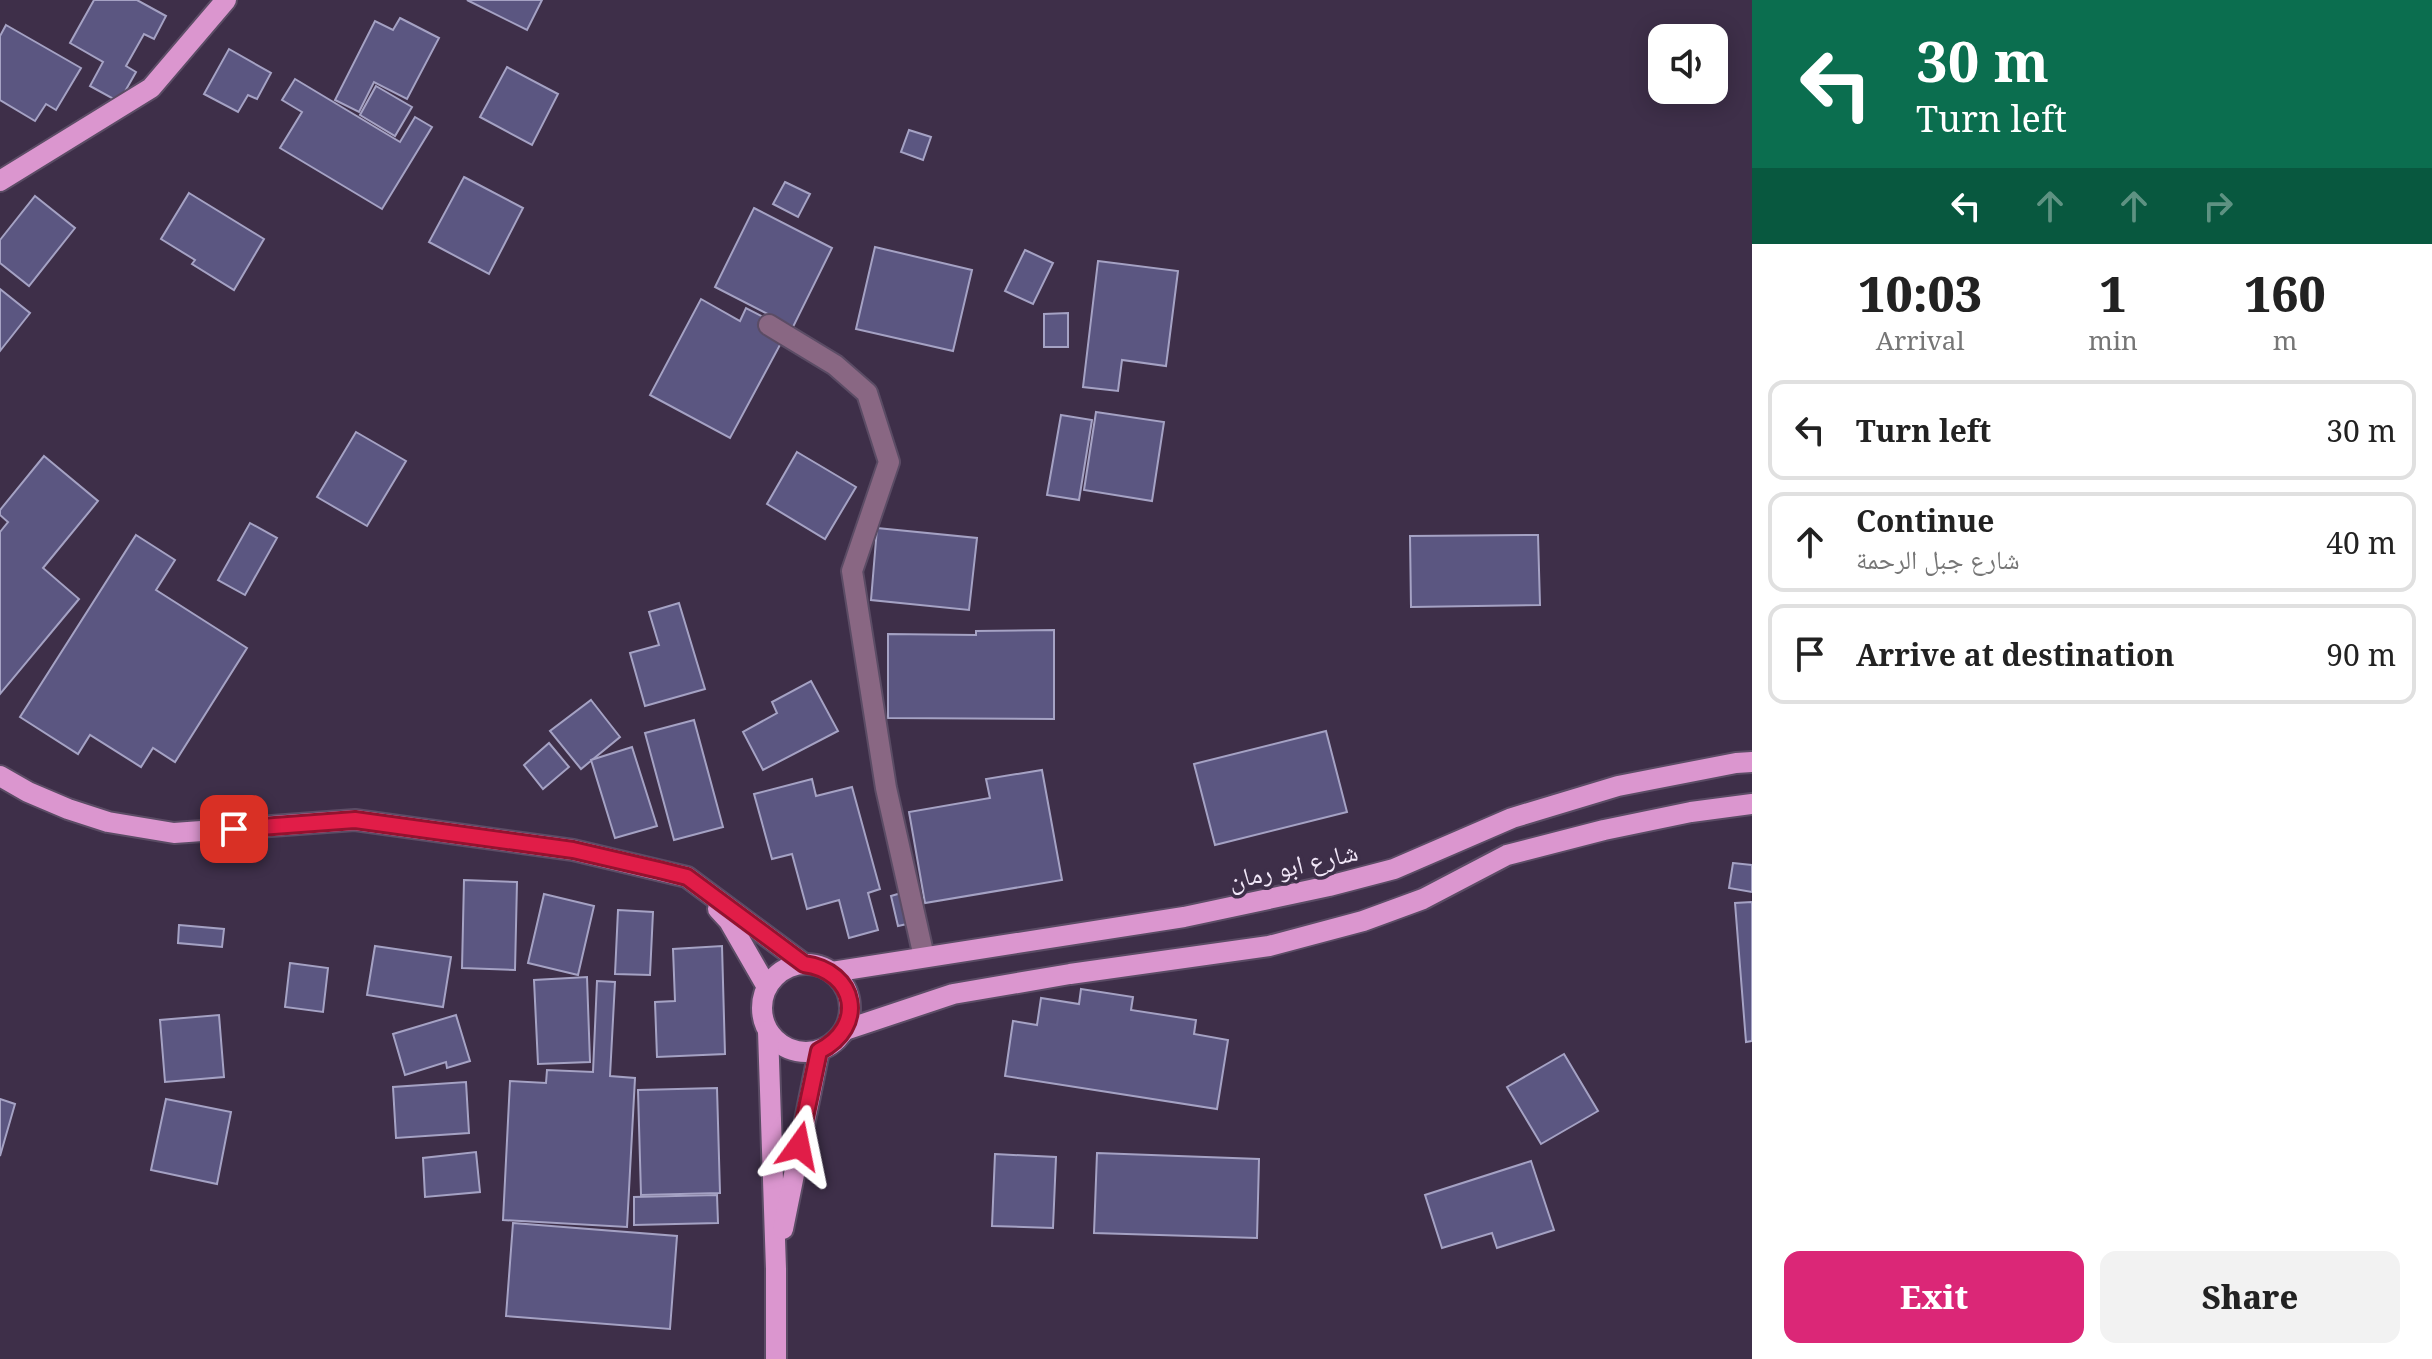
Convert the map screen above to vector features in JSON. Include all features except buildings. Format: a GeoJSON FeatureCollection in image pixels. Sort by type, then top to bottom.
{"type":"FeatureCollection","features":[{"type":"Feature","properties":{"kind":"main road"},"geometry":{"type":"LineString","coordinates":[[0,181],[151,88],[226,0]]}},
{"type":"Feature","properties":{"kind":"main road","name":"شارع ابو رمان"},"geometry":{"type":"LineString","coordinates":[[832,972],[1184,917],[1329,886],[1394,869],[1512,818],[1603,791],[1752,762]]}},
{"type":"Feature","properties":{"kind":"main road"},"geometry":{"type":"LineString","coordinates":[[0,776],[68,809],[108,822],[162,832],[355,820],[573,850],[687,877],[804,964]]}},
{"type":"Feature","properties":{"kind":"main road"},"geometry":{"type":"LineString","coordinates":[[845,1030],[953,994],[1269,946],[1363,921],[1423,899],[1507,855],[1691,812],[1752,804]]}},
{"type":"Feature","properties":{"kind":"main road"},"geometry":{"type":"LineString","coordinates":[[687,877],[729,921],[767,987]]}},
{"type":"Feature","properties":{"kind":"main road"},"geometry":{"type":"LineString","coordinates":[[768,1031],[778,1043],[805,1053],[819,1051],[832,1044],[845,1030],[851,1008],[842,982],[832,972],[818,966],[804,964],[789,967],[767,987],[762,1002],[768,1031],[776,1359]]}},
{"type":"Feature","properties":{"kind":"main road"},"geometry":{"type":"LineString","coordinates":[[776,1269],[819,1051]]}},
{"type":"Feature","properties":{"kind":"street"},"geometry":{"type":"LineString","coordinates":[[769,325],[835,365],[867,393],[889,462],[852,571],[886,788],[924,957]]}},
{"type":"Feature","properties":{"kind":"route"},"geometry":{"type":"LineString","coordinates":[[234,829],[355,820],[573,850],[687,877],[804,964],[832,972],[842,982],[848,995],[851,1008],[845,1030],[832,1044],[819,1051],[799,1146]]}}]}
